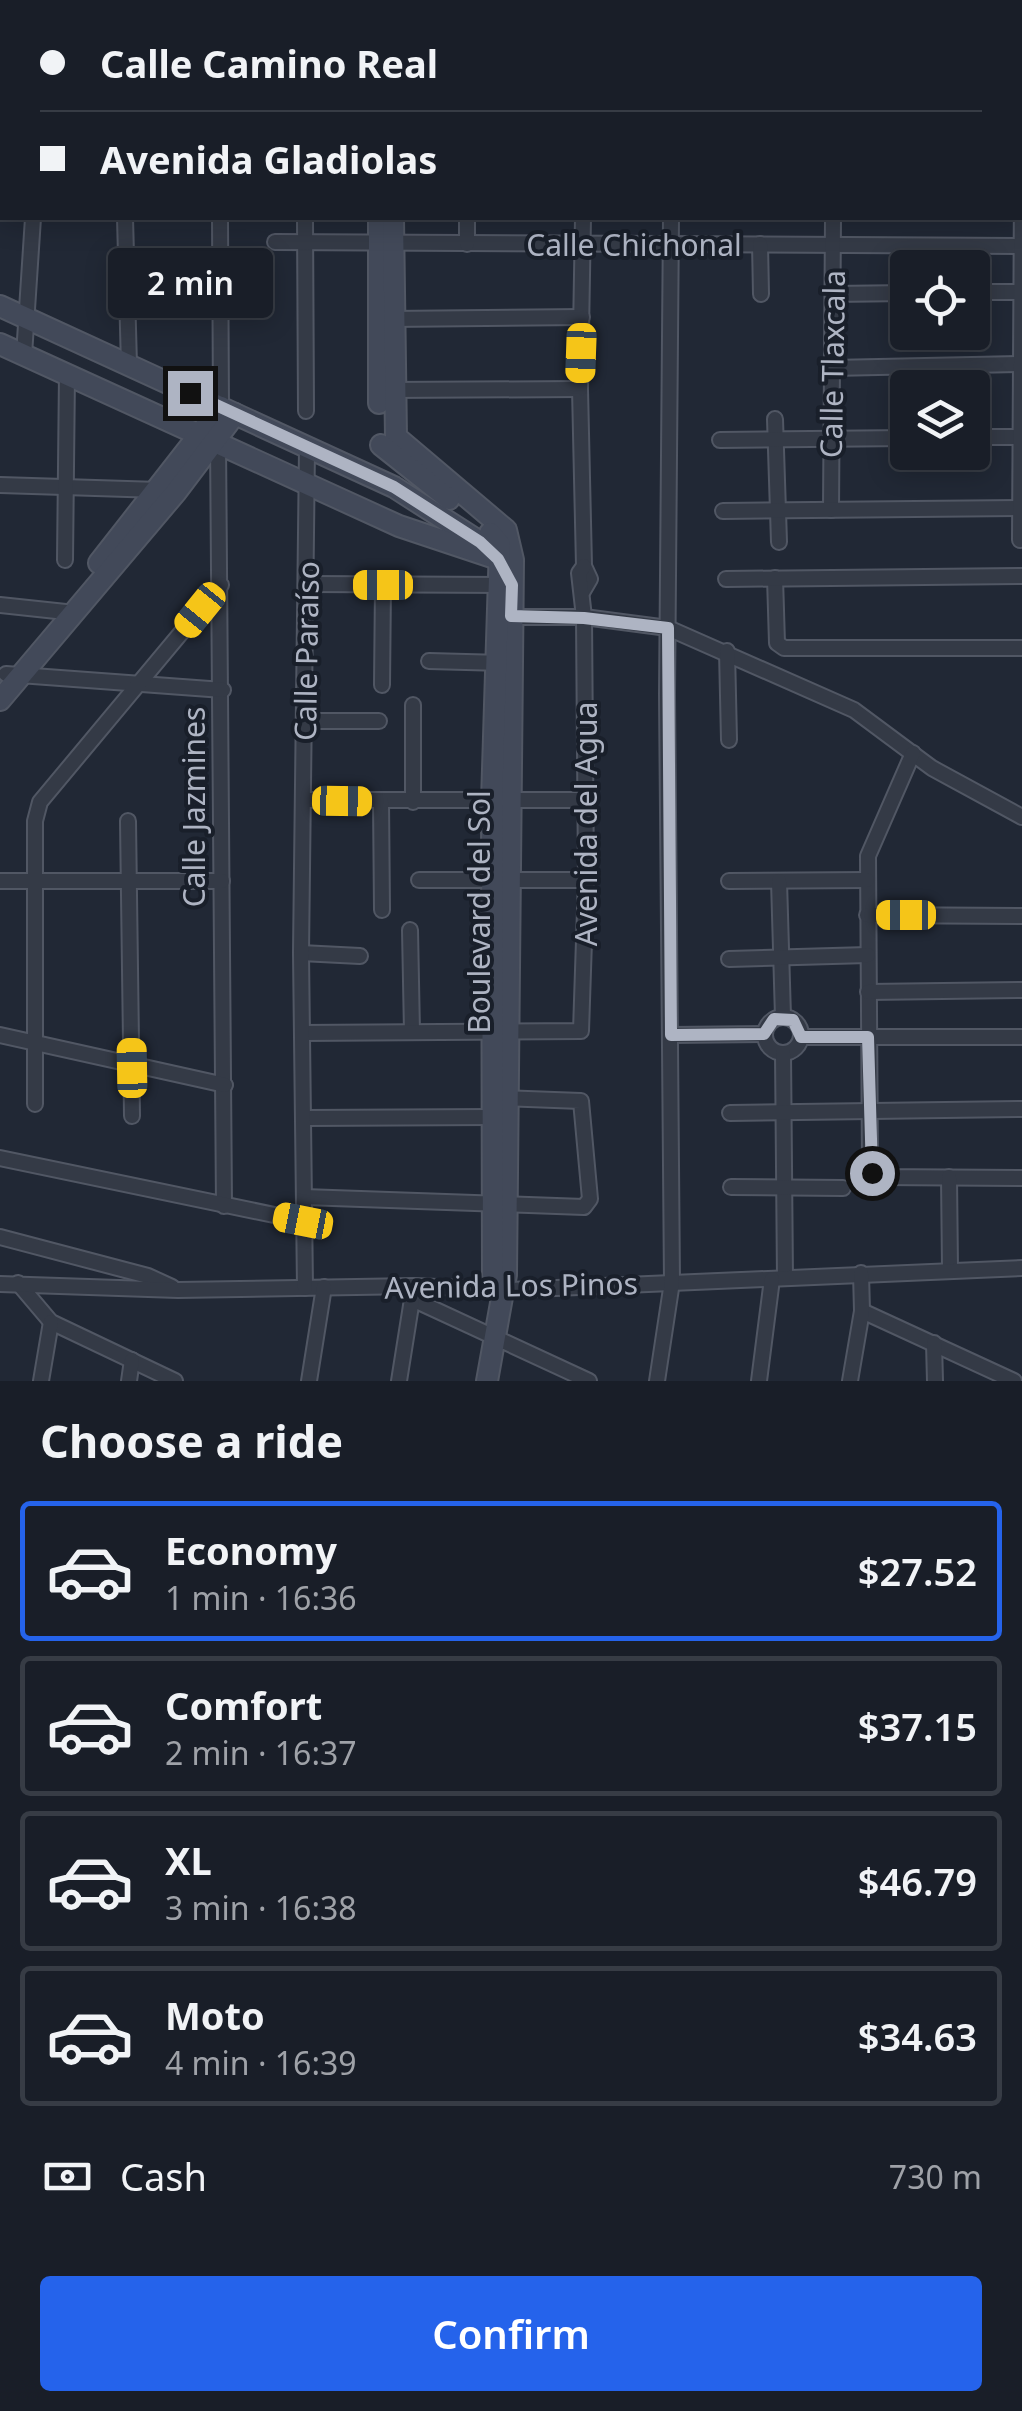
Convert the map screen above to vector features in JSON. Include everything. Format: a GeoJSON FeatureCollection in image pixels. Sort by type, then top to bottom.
{"type":"FeatureCollection","features":[{"type":"Feature","properties":{"kind":"street"},"geometry":{"type":"LineString","coordinates":[[1020,540],[1022,189]]}},
{"type":"Feature","properties":{"kind":"street"},"geometry":{"type":"LineString","coordinates":[[24,355],[33,220]]}},
{"type":"Feature","properties":{"kind":"street"},"geometry":{"type":"LineString","coordinates":[[125,220],[129,366]]}},
{"type":"Feature","properties":{"kind":"street"},"geometry":{"type":"LineString","coordinates":[[0,700],[9,678],[68,612],[228,411],[220,220]]}},
{"type":"Feature","properties":{"kind":"street"},"geometry":{"type":"LineString","coordinates":[[305,220],[306,411]]}},
{"type":"Feature","properties":{"kind":"street"},"geometry":{"type":"LineString","coordinates":[[379,220],[386,244]]}},
{"type":"Feature","properties":{"kind":"street"},"geometry":{"type":"LineString","coordinates":[[359,471],[381,444],[386,390],[386,244],[393,220]]}},
{"type":"Feature","properties":{"kind":"street"},"geometry":{"type":"LineString","coordinates":[[467,220],[467,244]]}},
{"type":"Feature","properties":{"kind":"street","name":"Avenida del Agua"},"geometry":{"type":"LineString","coordinates":[[499,1033],[581,1031],[586,880],[584,591],[579,573],[584,566],[580,389],[583,220]]}},
{"type":"Feature","properties":{"kind":"street"},"geometry":{"type":"LineString","coordinates":[[657,1381],[672,1282],[668,628],[671,220]]}},
{"type":"Feature","properties":{"kind":"street","name":"Calle Tlaxcala"},"geometry":{"type":"LineString","coordinates":[[830,510],[833,220]]}},
{"type":"Feature","properties":{"kind":"street","name":"Calle Chichonal"},"geometry":{"type":"LineString","coordinates":[[275,242],[1022,246]]}},
{"type":"Feature","properties":{"kind":"street"},"geometry":{"type":"LineString","coordinates":[[760,244],[761,294]]}},
{"type":"Feature","properties":{"kind":"street"},"geometry":{"type":"LineString","coordinates":[[990,292],[1021,292]]}},
{"type":"Feature","properties":{"kind":"street"},"geometry":{"type":"LineString","coordinates":[[832,294],[890,293]]}},
{"type":"Feature","properties":{"kind":"street"},"geometry":{"type":"LineString","coordinates":[[0,306],[359,471],[412,498],[505,560]]}},
{"type":"Feature","properties":{"kind":"street"},"geometry":{"type":"LineString","coordinates":[[386,319],[582,317]]}},
{"type":"Feature","properties":{"kind":"street"},"geometry":{"type":"LineString","coordinates":[[0,344],[399,526],[505,560]]}},
{"type":"Feature","properties":{"kind":"street"},"geometry":{"type":"LineString","coordinates":[[832,368],[1021,364]]}},
{"type":"Feature","properties":{"kind":"street"},"geometry":{"type":"LineString","coordinates":[[64,560],[67,374]]}},
{"type":"Feature","properties":{"kind":"street"},"geometry":{"type":"LineString","coordinates":[[386,390],[580,389]]}},
{"type":"Feature","properties":{"kind":"street","name":"Boulevard del Sol"},"geometry":{"type":"LineString","coordinates":[[386,390],[396,437],[508,534],[500,801],[499,1295],[487,1381]]}},
{"type":"Feature","properties":{"kind":"street"},"geometry":{"type":"LineString","coordinates":[[775,419],[779,542]]}},
{"type":"Feature","properties":{"kind":"street"},"geometry":{"type":"LineString","coordinates":[[990,437],[1020,437]]}},
{"type":"Feature","properties":{"kind":"street","name":"Calle Jazmines"},"geometry":{"type":"LineString","coordinates":[[210,438],[221,585],[223,690],[224,1206]]}},
{"type":"Feature","properties":{"kind":"street"},"geometry":{"type":"LineString","coordinates":[[720,440],[890,438]]}},
{"type":"Feature","properties":{"kind":"street"},"geometry":{"type":"LineString","coordinates":[[381,444],[495,536],[505,560]]}},
{"type":"Feature","properties":{"kind":"street","name":"Calle Paraíso"},"geometry":{"type":"LineString","coordinates":[[305,1288],[306,1118],[301,953],[307,449]]}},
{"type":"Feature","properties":{"kind":"street"},"geometry":{"type":"LineString","coordinates":[[0,484],[167,491]]}},
{"type":"Feature","properties":{"kind":"street"},"geometry":{"type":"LineString","coordinates":[[399,526],[412,498]]}},
{"type":"Feature","properties":{"kind":"street"},"geometry":{"type":"LineString","coordinates":[[723,511],[1021,508]]}},
{"type":"Feature","properties":{"kind":"street"},"geometry":{"type":"LineString","coordinates":[[726,579],[1022,576]]}},
{"type":"Feature","properties":{"kind":"street"},"geometry":{"type":"LineString","coordinates":[[776,578],[777,643],[784,648],[1022,648]]}},
{"type":"Feature","properties":{"kind":"street"},"geometry":{"type":"LineString","coordinates":[[307,584],[504,585]]}},
{"type":"Feature","properties":{"kind":"street"},"geometry":{"type":"LineString","coordinates":[[35,1104],[35,822],[40,802],[221,585]]}},
{"type":"Feature","properties":{"kind":"street"},"geometry":{"type":"LineString","coordinates":[[382,686],[383,585]]}},
{"type":"Feature","properties":{"kind":"street"},"geometry":{"type":"LineString","coordinates":[[0,605],[68,612]]}},
{"type":"Feature","properties":{"kind":"street"},"geometry":{"type":"LineString","coordinates":[[503,616],[584,618],[668,628],[854,710],[913,754],[1022,817]]}},
{"type":"Feature","properties":{"kind":"street"},"geometry":{"type":"LineString","coordinates":[[726,651],[729,740]]}},
{"type":"Feature","properties":{"kind":"street"},"geometry":{"type":"LineString","coordinates":[[429,662],[503,663]]}},
{"type":"Feature","properties":{"kind":"street"},"geometry":{"type":"LineString","coordinates":[[9,678],[223,690]]}},
{"type":"Feature","properties":{"kind":"street"},"geometry":{"type":"LineString","coordinates":[[413,705],[413,802]]}},
{"type":"Feature","properties":{"kind":"street"},"geometry":{"type":"LineString","coordinates":[[304,720],[379,721]]}},
{"type":"Feature","properties":{"kind":"street"},"geometry":{"type":"LineString","coordinates":[[913,754],[870,846],[867,915],[872,1173],[1022,1178]]}},
{"type":"Feature","properties":{"kind":"street"},"geometry":{"type":"LineString","coordinates":[[303,800],[584,800]]}},
{"type":"Feature","properties":{"kind":"street"},"geometry":{"type":"LineString","coordinates":[[381,801],[382,910]]}},
{"type":"Feature","properties":{"kind":"street"},"geometry":{"type":"LineString","coordinates":[[128,821],[132,1116]]}},
{"type":"Feature","properties":{"kind":"street"},"geometry":{"type":"LineString","coordinates":[[419,880],[586,880]]}},
{"type":"Feature","properties":{"kind":"street"},"geometry":{"type":"LineString","coordinates":[[729,881],[867,880]]}},
{"type":"Feature","properties":{"kind":"street"},"geometry":{"type":"LineString","coordinates":[[0,881],[222,881]]}},
{"type":"Feature","properties":{"kind":"street"},"geometry":{"type":"LineString","coordinates":[[779,881],[783,1017]]}},
{"type":"Feature","properties":{"kind":"street"},"geometry":{"type":"LineString","coordinates":[[867,915],[1022,916]]}},
{"type":"Feature","properties":{"kind":"street"},"geometry":{"type":"LineString","coordinates":[[410,930],[412,1032]]}},
{"type":"Feature","properties":{"kind":"street"},"geometry":{"type":"LineString","coordinates":[[301,953],[360,956]]}},
{"type":"Feature","properties":{"kind":"street"},"geometry":{"type":"LineString","coordinates":[[730,958],[868,955]]}},
{"type":"Feature","properties":{"kind":"street"},"geometry":{"type":"LineString","coordinates":[[868,992],[1022,990]]}},
{"type":"Feature","properties":{"kind":"street"},"geometry":{"type":"LineString","coordinates":[[764,1034],[774,1019],[783,1017],[793,1020],[801,1037]]}},
{"type":"Feature","properties":{"kind":"street"},"geometry":{"type":"LineString","coordinates":[[302,1032],[499,1033]]}},
{"type":"Feature","properties":{"kind":"street"},"geometry":{"type":"LineString","coordinates":[[671,1035],[764,1034]]}},
{"type":"Feature","properties":{"kind":"street"},"geometry":{"type":"LineString","coordinates":[[764,1034],[773,1051],[783,1053],[795,1048],[801,1037]]}},
{"type":"Feature","properties":{"kind":"street"},"geometry":{"type":"LineString","coordinates":[[0,1035],[132,1068],[225,1085]]}},
{"type":"Feature","properties":{"kind":"street"},"geometry":{"type":"LineString","coordinates":[[801,1037],[1022,1038]]}},
{"type":"Feature","properties":{"kind":"street"},"geometry":{"type":"LineString","coordinates":[[759,1381],[779,1278],[784,1188],[783,1053]]}},
{"type":"Feature","properties":{"kind":"street"},"geometry":{"type":"LineString","coordinates":[[304,1197],[584,1207],[590,1200],[582,1101],[306,1118]]}},
{"type":"Feature","properties":{"kind":"street"},"geometry":{"type":"LineString","coordinates":[[730,1113],[1022,1109]]}},
{"type":"Feature","properties":{"kind":"street"},"geometry":{"type":"LineString","coordinates":[[0,1158],[3,1155],[303,1221]]}},
{"type":"Feature","properties":{"kind":"street"},"geometry":{"type":"LineString","coordinates":[[949,1177],[950,1269]]}},
{"type":"Feature","properties":{"kind":"street"},"geometry":{"type":"LineString","coordinates":[[731,1187],[843,1188]]}},
{"type":"Feature","properties":{"kind":"street"},"geometry":{"type":"LineString","coordinates":[[0,1237],[148,1276],[178,1290]]}},
{"type":"Feature","properties":{"kind":"street","name":"Avenida Los Pinos"},"geometry":{"type":"LineString","coordinates":[[0,1284],[178,1290],[324,1287],[499,1295],[672,1282],[1022,1268]]}},
{"type":"Feature","properties":{"kind":"street"},"geometry":{"type":"LineString","coordinates":[[850,1381],[862,1311],[861,1273]]}},
{"type":"Feature","properties":{"kind":"street"},"geometry":{"type":"LineString","coordinates":[[18,1283],[51,1322],[176,1381]]}},
{"type":"Feature","properties":{"kind":"street"},"geometry":{"type":"LineString","coordinates":[[309,1381],[324,1287]]}},
{"type":"Feature","properties":{"kind":"street"},"geometry":{"type":"LineString","coordinates":[[398,1381],[413,1292],[581,1379]]}},
{"type":"Feature","properties":{"kind":"street"},"geometry":{"type":"LineString","coordinates":[[862,1311],[1014,1381]]}},
{"type":"Feature","properties":{"kind":"street"},"geometry":{"type":"LineString","coordinates":[[41,1381],[51,1322]]}},
{"type":"Feature","properties":{"kind":"street"},"geometry":{"type":"LineString","coordinates":[[934,1343],[935,1381]]}},
{"type":"Feature","properties":{"kind":"street"},"geometry":{"type":"LineString","coordinates":[[128,1381],[132,1360]]}},
{"type":"Feature","properties":{"kind":"route"},"geometry":{"type":"LineString","coordinates":[[190,393],[394,487],[480,542],[498,559],[512,585],[511,616],[584,618],[668,628],[671,1035],[764,1034],[774,1019],[783,1017],[793,1020],[801,1037],[868,1037],[872,1173]]}}]}
